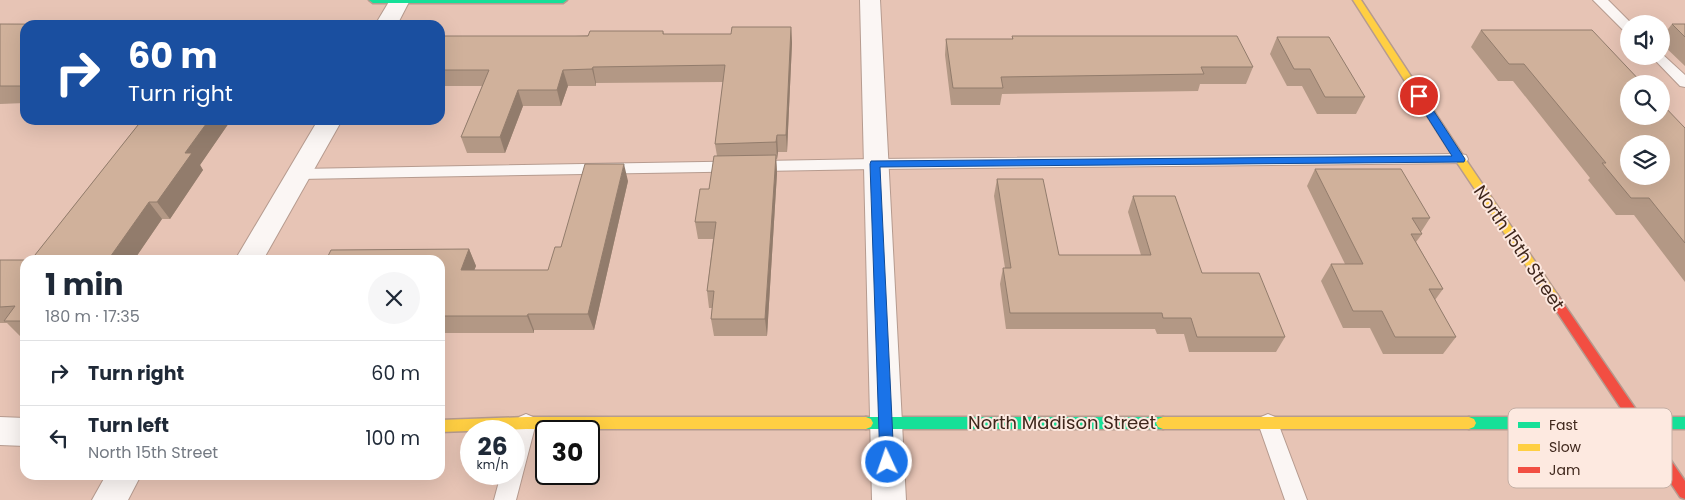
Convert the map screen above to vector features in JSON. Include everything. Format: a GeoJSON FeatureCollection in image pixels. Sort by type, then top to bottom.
{"type":"FeatureCollection","features":[{"type":"Feature","properties":{"kind":"street"},"geometry":{"type":"LineString","coordinates":[[373,0],[563,0]]}},
{"type":"Feature","properties":{"kind":"street"},"geometry":{"type":"LineString","coordinates":[[389,20],[400,0]]}},
{"type":"Feature","properties":{"kind":"street"},"geometry":{"type":"LineString","coordinates":[[870,0],[889,500]]}},
{"type":"Feature","properties":{"kind":"street","name":"North 15th Street"},"geometry":{"type":"LineString","coordinates":[[1357,0],[1460,159],[1628,408]]}},
{"type":"Feature","properties":{"kind":"street"},"geometry":{"type":"LineString","coordinates":[[252,255],[327,125]]}},
{"type":"Feature","properties":{"kind":"street","name":"North Madison Street"},"geometry":{"type":"LineString","coordinates":[[445,426],[526,423],[1508,423]]}},
{"type":"Feature","properties":{"kind":"street","name":"North Madison Street"},"geometry":{"type":"LineString","coordinates":[[1672,423],[1685,423]]}},
{"type":"Feature","properties":{"kind":"street"},"geometry":{"type":"LineString","coordinates":[[0,431],[20,432]]}},
{"type":"Feature","properties":{"kind":"street","name":"North 15th Street"},"geometry":{"type":"LineString","coordinates":[[1672,474],[1685,493]]}},
{"type":"Feature","properties":{"kind":"street"},"geometry":{"type":"LineString","coordinates":[[109,500],[121,480]]}},
{"type":"Feature","properties":{"kind":"lane"},"geometry":{"type":"LineString","coordinates":[[1600,0],[1620,19]]}},
{"type":"Feature","properties":{"kind":"lane"},"geometry":{"type":"LineString","coordinates":[[1667,65],[1685,83]]}},
{"type":"Feature","properties":{"kind":"lane"},"geometry":{"type":"LineString","coordinates":[[299,174],[875,164],[1460,159]]}},
{"type":"Feature","properties":{"kind":"lane"},"geometry":{"type":"LineString","coordinates":[[1268,423],[1296,500]]}},
{"type":"Feature","properties":{"kind":"lane"},"geometry":{"type":"LineString","coordinates":[[505,500],[509,485]]}},
{"type":"Feature","properties":{"kind":"building"},"geometry":{"type":"Polygon","coordinates":[[[0,24],[20,24],[20,86],[0,86],[0,24]]]}},
{"type":"Feature","properties":{"kind":"building"},"geometry":{"type":"Polygon","coordinates":[[[1672,24],[1685,24],[1685,37],[1672,24]]]}},
{"type":"Feature","properties":{"kind":"building"},"geometry":{"type":"Polygon","coordinates":[[[732,27],[791,27],[786,135],[777,135],[776,142],[715,144],[725,65],[593,67],[592,69],[563,70],[557,90],[518,90],[500,137],[461,137],[489,70],[445,70],[445,36],[588,36],[590,31],[663,31],[663,34],[731,34],[732,27]]]}},
{"type":"Feature","properties":{"kind":"building"},"geometry":{"type":"Polygon","coordinates":[[[1481,30],[1592,30],[1620,60],[1620,65],[1625,65],[1634,75],[1620,75],[1620,125],[1670,125],[1670,112],[1685,128],[1685,243],[1649,198],[1631,198],[1620,185],[1670,185],[1670,135],[1620,135],[1620,185],[1602,163],[1606,163],[1524,64],[1509,64],[1481,30]]]}},
{"type":"Feature","properties":{"kind":"building"},"geometry":{"type":"Polygon","coordinates":[[[1012,36],[1237,36],[1253,67],[1201,67],[1204,74],[1001,77],[1003,88],[953,88],[946,39],[1013,39],[1012,36]]]}},
{"type":"Feature","properties":{"kind":"building"},"geometry":{"type":"Polygon","coordinates":[[[1277,37],[1329,37],[1365,97],[1325,97],[1310,69],[1294,69],[1277,37]]]}},
{"type":"Feature","properties":{"kind":"building"},"geometry":{"type":"Polygon","coordinates":[[[138,125],[205,125],[185,153],[192,153],[157,202],[149,202],[112,255],[35,255],[138,125]]]}},
{"type":"Feature","properties":{"kind":"building"},"geometry":{"type":"Polygon","coordinates":[[[776,155],[765,319],[711,319],[714,291],[707,291],[716,222],[695,222],[700,189],[709,189],[714,156],[776,155]]]}},
{"type":"Feature","properties":{"kind":"building"},"geometry":{"type":"Polygon","coordinates":[[[585,164],[624,164],[588,314],[445,316],[445,255],[328,255],[331,250],[469,249],[461,270],[548,270],[555,247],[561,247],[585,164]]]}},
{"type":"Feature","properties":{"kind":"building"},"geometry":{"type":"Polygon","coordinates":[[[1315,169],[1401,169],[1430,218],[1412,218],[1422,234],[1411,234],[1443,289],[1429,289],[1456,337],[1395,337],[1382,311],[1353,311],[1331,264],[1363,264],[1315,169]]]}},
{"type":"Feature","properties":{"kind":"building"},"geometry":{"type":"Polygon","coordinates":[[[997,179],[1043,179],[1059,255],[1151,255],[1133,196],[1175,196],[1202,273],[1259,273],[1285,337],[1197,337],[1191,318],[1163,318],[1162,313],[1010,313],[1003,268],[1011,268],[997,179]]]}},
{"type":"Feature","properties":{"kind":"building"},"geometry":{"type":"Polygon","coordinates":[[[0,260],[20,260],[20,321],[4,321],[15,306],[0,307],[0,260]]]}},
{"type":"Feature","properties":{"kind":"traffic: fast"},"geometry":{"type":"LineString","coordinates":[[373,0],[563,0]]}},
{"type":"Feature","properties":{"kind":"traffic: fast"},"geometry":{"type":"LineString","coordinates":[[866,423],[1163,423]]}},
{"type":"Feature","properties":{"kind":"traffic: fast"},"geometry":{"type":"LineString","coordinates":[[1469,423],[1508,423]]}},
{"type":"Feature","properties":{"kind":"traffic: fast"},"geometry":{"type":"LineString","coordinates":[[1672,423],[1685,423]]}},
{"type":"Feature","properties":{"kind":"traffic: slow"},"geometry":{"type":"LineString","coordinates":[[1357,0],[1460,159],[1553,297]]}},
{"type":"Feature","properties":{"kind":"traffic: slow"},"geometry":{"type":"LineString","coordinates":[[445,426],[526,423],[866,423]]}},
{"type":"Feature","properties":{"kind":"traffic: slow"},"geometry":{"type":"LineString","coordinates":[[1163,423],[1469,423]]}},
{"type":"Feature","properties":{"kind":"traffic: jam"},"geometry":{"type":"LineString","coordinates":[[1553,297],[1628,408]]}},
{"type":"Feature","properties":{"kind":"traffic: jam"},"geometry":{"type":"LineString","coordinates":[[1672,474],[1685,493]]}},
{"type":"Feature","properties":{"kind":"route"},"geometry":{"type":"LineString","coordinates":[[887,462],[875,164],[1460,159],[1419,96]]}}]}
